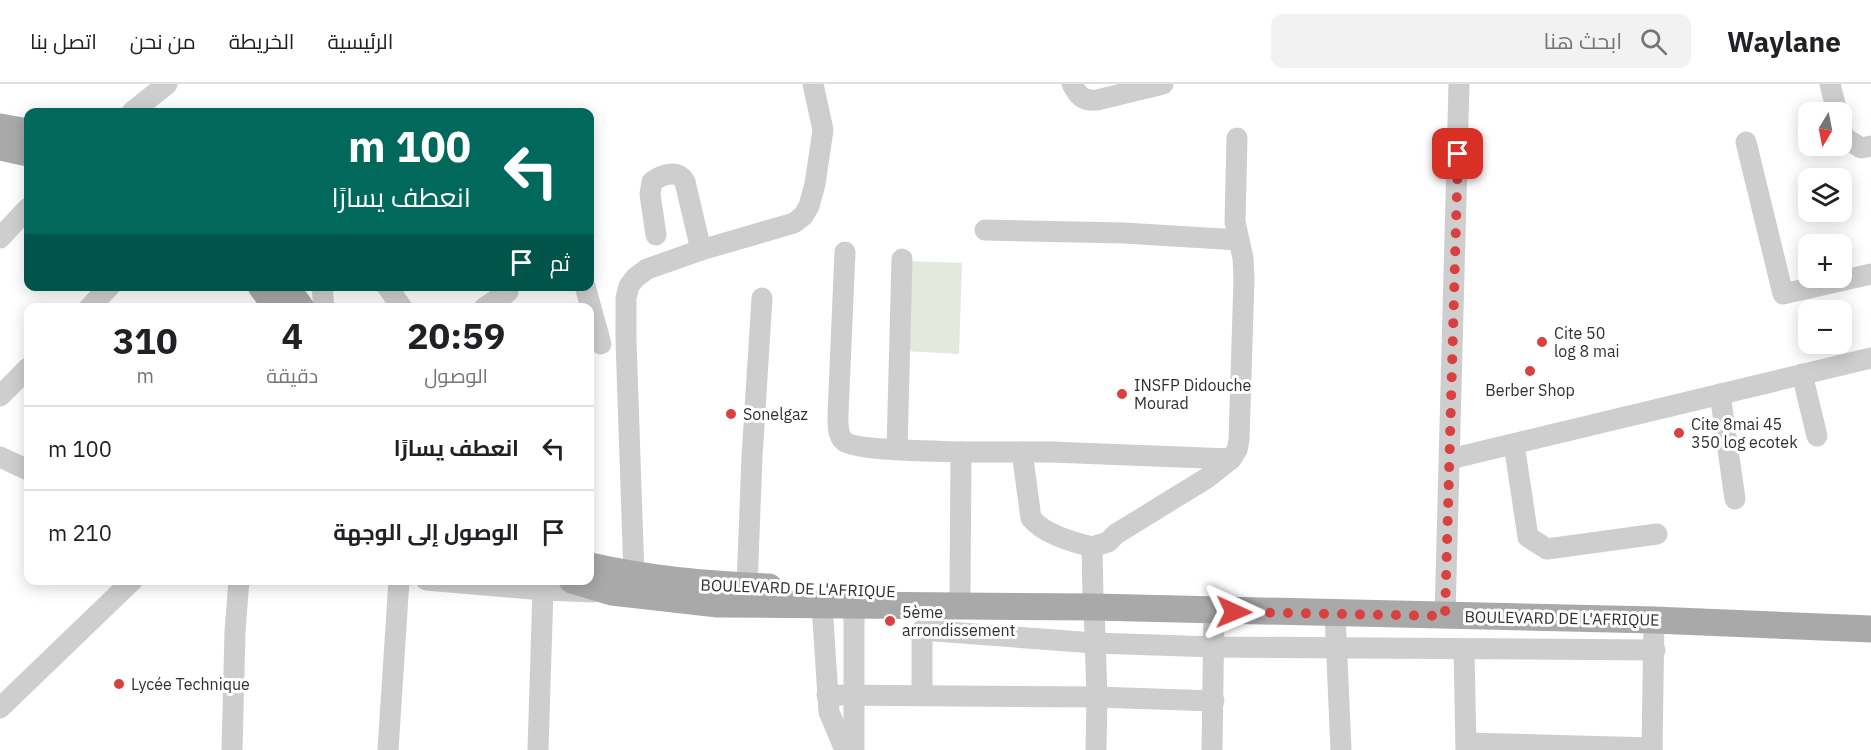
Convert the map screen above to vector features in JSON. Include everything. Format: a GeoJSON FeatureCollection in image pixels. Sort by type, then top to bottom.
{"type":"FeatureCollection","features":[{"type":"Feature","properties":{"kind":"main road"},"geometry":{"type":"LineString","coordinates":[[0,127],[24,131]]}},
{"type":"Feature","properties":{"kind":"main road"},"geometry":{"type":"LineString","coordinates":[[0,147],[24,152]]}},
{"type":"Feature","properties":{"kind":"main road"},"geometry":{"type":"LineString","coordinates":[[265,291],[274,303]]}},
{"type":"Feature","properties":{"kind":"main road","name":"BOULEVARD DE L'AFRIQUE"},"geometry":{"type":"LineString","coordinates":[[594,567],[634,576],[690,583],[960,593],[1214,611],[1335,614],[1445,610],[1871,629]]}},
{"type":"Feature","properties":{"kind":"main road","name":"BOULEVARD DE L'AFRIQUE"},"geometry":{"type":"LineString","coordinates":[[589,585],[612,592],[718,604],[1093,602],[1445,610],[1871,612]]}},
{"type":"Feature","properties":{"kind":"street"},"geometry":{"type":"LineString","coordinates":[[137,108],[167,84]]}},
{"type":"Feature","properties":{"kind":"street"},"geometry":{"type":"LineString","coordinates":[[634,576],[626,298],[629,286],[634,278],[648,269],[701,250],[794,223],[803,216],[809,206],[815,184],[823,130],[813,84]]}},
{"type":"Feature","properties":{"kind":"street"},"geometry":{"type":"LineString","coordinates":[[1072,84],[1078,96],[1086,101],[1163,84]]}},
{"type":"Feature","properties":{"kind":"street"},"geometry":{"type":"LineString","coordinates":[[1445,610],[1459,84]]}},
{"type":"Feature","properties":{"kind":"street"},"geometry":{"type":"LineString","coordinates":[[1830,84],[1834,102]]}},
{"type":"Feature","properties":{"kind":"street"},"geometry":{"type":"LineString","coordinates":[[1022,452],[1031,519],[1055,534],[1092,547],[1108,542],[1116,534],[1208,478],[1232,459],[1239,440],[1244,279],[1243,258],[1235,222],[1237,138]]}},
{"type":"Feature","properties":{"kind":"street"},"geometry":{"type":"LineString","coordinates":[[1746,142],[1784,294],[1871,274]]}},
{"type":"Feature","properties":{"kind":"street"},"geometry":{"type":"LineString","coordinates":[[1852,142],[1861,148],[1871,146]]}},
{"type":"Feature","properties":{"kind":"street"},"geometry":{"type":"LineString","coordinates":[[656,235],[650,194],[652,182],[656,178],[679,174],[685,183],[701,250]]}},
{"type":"Feature","properties":{"kind":"street"},"geometry":{"type":"LineString","coordinates":[[0,238],[24,212]]}},
{"type":"Feature","properties":{"kind":"street"},"geometry":{"type":"LineString","coordinates":[[985,230],[1239,240]]}},
{"type":"Feature","properties":{"kind":"street"},"geometry":{"type":"LineString","coordinates":[[845,252],[838,414],[839,433],[843,441],[849,445],[866,448],[961,452],[1163,455],[1232,459]]}},
{"type":"Feature","properties":{"kind":"street"},"geometry":{"type":"LineString","coordinates":[[897,449],[902,259]]}},
{"type":"Feature","properties":{"kind":"street"},"geometry":{"type":"LineString","coordinates":[[94,303],[105,291]]}},
{"type":"Feature","properties":{"kind":"street"},"geometry":{"type":"LineString","coordinates":[[492,303],[508,292]]}},
{"type":"Feature","properties":{"kind":"street"},"geometry":{"type":"LineString","coordinates":[[747,586],[762,298]]}},
{"type":"Feature","properties":{"kind":"street"},"geometry":{"type":"LineString","coordinates":[[594,319],[601,344]]}},
{"type":"Feature","properties":{"kind":"street"},"geometry":{"type":"LineString","coordinates":[[1450,459],[1871,358]]}},
{"type":"Feature","properties":{"kind":"street"},"geometry":{"type":"LineString","coordinates":[[0,396],[24,372]]}},
{"type":"Feature","properties":{"kind":"street"},"geometry":{"type":"LineString","coordinates":[[1802,374],[1817,436]]}},
{"type":"Feature","properties":{"kind":"street"},"geometry":{"type":"LineString","coordinates":[[1720,394],[1735,499]]}},
{"type":"Feature","properties":{"kind":"street"},"geometry":{"type":"LineString","coordinates":[[1514,444],[1528,537],[1547,549],[1657,534]]}},
{"type":"Feature","properties":{"kind":"street"},"geometry":{"type":"LineString","coordinates":[[960,593],[961,452]]}},
{"type":"Feature","properties":{"kind":"street"},"geometry":{"type":"LineString","coordinates":[[3,463],[24,469]]}},
{"type":"Feature","properties":{"kind":"street"},"geometry":{"type":"LineString","coordinates":[[1092,547],[1097,697],[1096,750]]}},
{"type":"Feature","properties":{"kind":"street"},"geometry":{"type":"LineString","coordinates":[[0,708],[128,585]]}},
{"type":"Feature","properties":{"kind":"street"},"geometry":{"type":"LineString","coordinates":[[232,750],[239,585]]}},
{"type":"Feature","properties":{"kind":"street"},"geometry":{"type":"LineString","coordinates":[[388,750],[399,585]]}},
{"type":"Feature","properties":{"kind":"street"},"geometry":{"type":"LineString","coordinates":[[486,585],[543,590],[612,592]]}},
{"type":"Feature","properties":{"kind":"street"},"geometry":{"type":"LineString","coordinates":[[538,750],[543,590]]}},
{"type":"Feature","properties":{"kind":"street"},"geometry":{"type":"LineString","coordinates":[[822,605],[829,712],[845,750]]}},
{"type":"Feature","properties":{"kind":"street"},"geometry":{"type":"LineString","coordinates":[[854,605],[855,750]]}},
{"type":"Feature","properties":{"kind":"street"},"geometry":{"type":"LineString","coordinates":[[1212,750],[1214,611]]}},
{"type":"Feature","properties":{"kind":"street"},"geometry":{"type":"LineString","coordinates":[[1335,614],[1341,750]]}},
{"type":"Feature","properties":{"kind":"street"},"geometry":{"type":"LineString","coordinates":[[1464,649],[1466,746],[1652,749],[1654,620]]}},
{"type":"Feature","properties":{"kind":"street"},"geometry":{"type":"LineString","coordinates":[[922,695],[922,630],[1094,642],[1215,647],[1655,650]]}},
{"type":"Feature","properties":{"kind":"street"},"geometry":{"type":"LineString","coordinates":[[827,695],[1097,697],[1214,701]]}},
{"type":"Feature","properties":{"kind":"shaded area"},"geometry":{"type":"Polygon","coordinates":[[[909,261],[962,263],[959,354],[905,351],[909,261]]]}},
{"type":"Feature","properties":{"kind":"place","name":"Cite 50 log 8 mai"},"geometry":{"type":"Point","coordinates":[1542,342]}},
{"type":"Feature","properties":{"kind":"place","name":"Berber Shop"},"geometry":{"type":"Point","coordinates":[1530,371]}},
{"type":"Feature","properties":{"kind":"place","name":"INSFP Didouche Mourad"},"geometry":{"type":"Point","coordinates":[1122,394]}},
{"type":"Feature","properties":{"kind":"place","name":"Sonelgaz"},"geometry":{"type":"Point","coordinates":[731,414]}},
{"type":"Feature","properties":{"kind":"place","name":"Cite 8mai 45 350 log ecotek"},"geometry":{"type":"Point","coordinates":[1679,433]}},
{"type":"Feature","properties":{"kind":"place","name":"5ème arrondissement"},"geometry":{"type":"Point","coordinates":[890,621]}},
{"type":"Feature","properties":{"kind":"place","name":"Lycée Technique"},"geometry":{"type":"Point","coordinates":[119,684]}},
{"type":"Feature","properties":{"kind":"route"},"geometry":{"type":"LineString","coordinates":[[1234,612],[1445,616],[1458,154]]}}]}
